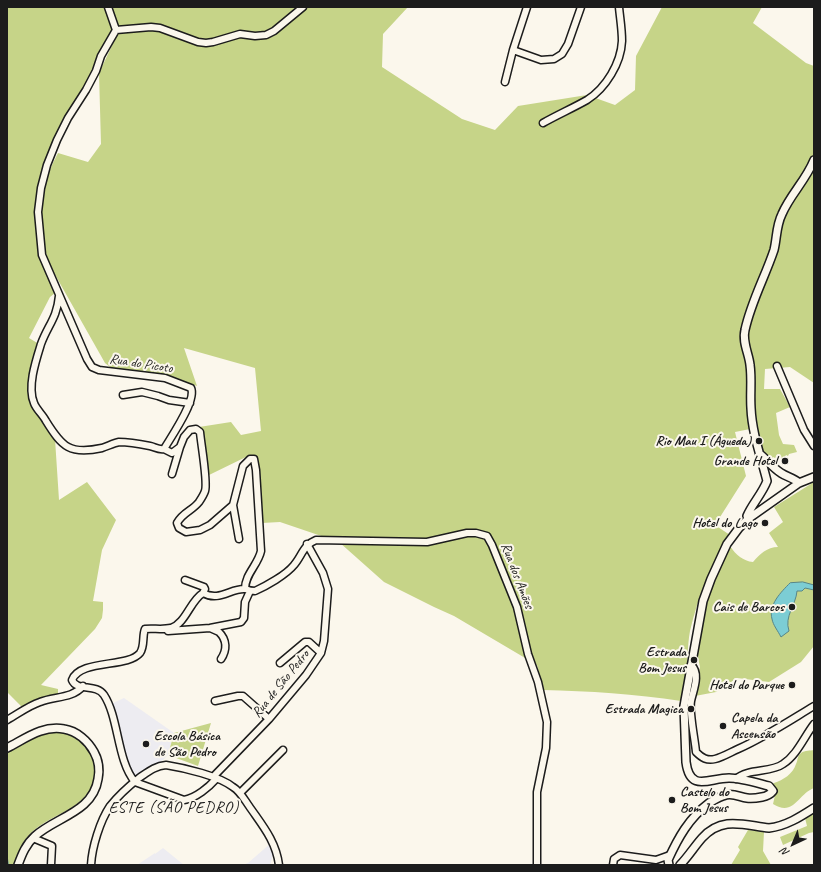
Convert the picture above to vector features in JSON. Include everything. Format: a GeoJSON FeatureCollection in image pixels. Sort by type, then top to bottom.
{"type":"FeatureCollection","features":[{"type":"Feature","properties":{"kind":"main road"},"geometry":{"type":"LineString","coordinates":[[748,519],[747,516],[749,511],[763,492],[767,481],[758,453],[751,408],[750,363],[744,332],[748,316],[774,248],[777,226],[781,215],[786,205],[806,178],[814,160]]}},
{"type":"Feature","properties":{"kind":"main road"},"geometry":{"type":"LineString","coordinates":[[758,453],[762,455],[773,467],[799,483]]}},
{"type":"Feature","properties":{"kind":"main road"},"geometry":{"type":"LineString","coordinates":[[669,865],[668,860],[670,855],[688,822],[702,809],[726,794],[755,799],[773,792],[769,786],[736,779],[727,778],[706,783],[700,782],[692,777],[687,770],[684,706],[703,601],[727,544],[748,519],[799,483],[814,477]]}},
{"type":"Feature","properties":{"kind":"main road"},"geometry":{"type":"LineString","coordinates":[[7,748],[42,730],[54,728],[65,729],[76,733],[90,745],[97,758],[99,769],[98,783],[86,803],[33,838],[22,854],[18,865]]}},
{"type":"Feature","properties":{"kind":"main road"},"geometry":{"type":"LineString","coordinates":[[680,865],[702,838],[714,828],[735,824],[768,828],[780,826],[797,819],[814,808]]}},
{"type":"Feature","properties":{"kind":"street"},"geometry":{"type":"LineString","coordinates":[[108,7],[116,30],[146,27],[160,28],[198,42],[206,43],[240,34],[255,36],[266,35],[274,31],[303,7]]}},
{"type":"Feature","properties":{"kind":"street"},"geometry":{"type":"LineString","coordinates":[[505,82],[513,50],[527,7]]}},
{"type":"Feature","properties":{"kind":"street"},"geometry":{"type":"LineString","coordinates":[[513,50],[542,60],[554,58],[562,54],[568,44],[581,7]]}},
{"type":"Feature","properties":{"kind":"street"},"geometry":{"type":"LineString","coordinates":[[543,123],[587,100],[598,91],[611,72],[617,61],[622,42],[619,7]]}},
{"type":"Feature","properties":{"kind":"street","name":"Rua do Picoto"},"geometry":{"type":"LineString","coordinates":[[116,30],[106,46],[96,71],[86,90],[68,118],[47,165],[41,188],[38,212],[42,256],[87,359],[92,367],[103,371],[165,378],[181,383],[191,388],[193,392],[190,403]]}},
{"type":"Feature","properties":{"kind":"street"},"geometry":{"type":"LineString","coordinates":[[59,296],[55,316],[42,343],[32,377],[32,396],[34,405],[42,414],[56,437],[62,443],[80,451],[101,448],[118,442],[128,442],[150,446],[159,450],[164,449],[172,453],[180,447]]}},
{"type":"Feature","properties":{"kind":"street"},"geometry":{"type":"LineString","coordinates":[[776,366],[802,424],[814,446]]}},
{"type":"Feature","properties":{"kind":"street"},"geometry":{"type":"LineString","coordinates":[[123,395],[142,392],[169,400],[190,403],[164,449]]}},
{"type":"Feature","properties":{"kind":"street"},"geometry":{"type":"LineString","coordinates":[[172,474],[184,437],[190,430],[200,432],[206,490],[199,502],[192,509],[181,516],[177,523],[179,528],[186,532],[200,530],[210,525],[233,505]]}},
{"type":"Feature","properties":{"kind":"street"},"geometry":{"type":"LineString","coordinates":[[144,638],[152,632],[210,628],[242,620],[244,618],[243,612],[248,590],[246,578],[259,558],[261,551],[254,459],[250,459],[243,466],[233,505],[239,538]]}},
{"type":"Feature","properties":{"kind":"street","name":"Rua dos Amões"},"geometry":{"type":"LineString","coordinates":[[307,544],[321,539],[427,542],[476,533],[487,536],[518,607],[526,646],[538,682],[546,722],[546,748],[537,792],[537,865]]}},
{"type":"Feature","properties":{"kind":"street"},"geometry":{"type":"LineString","coordinates":[[203,593],[206,595],[221,596],[237,590],[255,591],[261,589],[294,566],[307,544]]}},
{"type":"Feature","properties":{"kind":"street","name":"Rua de São Pedro"},"geometry":{"type":"LineString","coordinates":[[135,782],[175,798],[184,800],[191,798],[210,785],[306,675],[321,653],[324,641],[328,589],[323,573],[307,544]]}},
{"type":"Feature","properties":{"kind":"street"},"geometry":{"type":"LineString","coordinates":[[135,782],[128,770],[110,709],[104,695],[96,688],[83,686],[73,682],[72,678],[81,671],[93,667],[135,658],[142,649],[145,629],[172,627],[180,621],[205,589],[204,587],[185,580]]}},
{"type":"Feature","properties":{"kind":"street"},"geometry":{"type":"LineString","coordinates":[[210,628],[219,632],[225,642],[225,652],[221,659]]}},
{"type":"Feature","properties":{"kind":"street"},"geometry":{"type":"LineString","coordinates":[[280,663],[304,642],[309,642],[321,653]]}},
{"type":"Feature","properties":{"kind":"street"},"geometry":{"type":"LineString","coordinates":[[691,665],[695,668],[696,673],[690,704],[696,752],[702,758],[708,760],[716,759],[745,746],[777,729],[814,706]]}},
{"type":"Feature","properties":{"kind":"street"},"geometry":{"type":"LineString","coordinates":[[7,720],[39,702],[64,697],[80,690],[83,686]]}},
{"type":"Feature","properties":{"kind":"street"},"geometry":{"type":"LineString","coordinates":[[215,701],[243,696],[269,719]]}},
{"type":"Feature","properties":{"kind":"street"},"geometry":{"type":"LineString","coordinates":[[736,779],[744,774],[783,765],[793,755],[814,724]]}},
{"type":"Feature","properties":{"kind":"street"},"geometry":{"type":"LineString","coordinates":[[240,793],[283,750]]}},
{"type":"Feature","properties":{"kind":"street"},"geometry":{"type":"LineString","coordinates":[[91,865],[94,845],[107,812],[115,801],[135,782],[151,769],[160,765],[172,766],[215,778],[234,787],[240,793],[270,837],[277,851],[279,865]]}},
{"type":"Feature","properties":{"kind":"street"},"geometry":{"type":"LineString","coordinates":[[33,838],[52,846],[52,865]]}},
{"type":"Feature","properties":{"kind":"street"},"geometry":{"type":"LineString","coordinates":[[614,865],[614,859],[620,855],[656,860],[670,855]]}},
{"type":"Feature","properties":{"kind":"shaded area","name":"Escola Básica de São Pedro"},"geometry":{"type":"Polygon","coordinates":[[[124,698],[174,733],[168,755],[162,761],[163,763],[151,766],[138,777],[130,770],[111,704],[124,698]]]}},
{"type":"Feature","properties":{"kind":"shaded area"},"geometry":{"type":"Polygon","coordinates":[[[271,843],[274,852],[270,865],[243,865],[248,863],[271,843]]]}},
{"type":"Feature","properties":{"kind":"shaded area"},"geometry":{"type":"Polygon","coordinates":[[[163,848],[184,865],[137,865],[155,854],[163,848]]]}},
{"type":"Feature","properties":{"kind":"green space"},"geometry":{"type":"Polygon","coordinates":[[[7,7],[408,7],[383,34],[382,67],[462,119],[495,130],[518,106],[587,95],[615,105],[635,90],[636,56],[662,7],[762,7],[753,23],[806,63],[814,66],[814,383],[790,367],[765,369],[764,389],[780,389],[790,407],[776,413],[779,435],[783,444],[794,445],[797,452],[789,454],[788,456],[786,455],[784,458],[773,457],[771,460],[763,451],[750,429],[735,432],[746,476],[715,525],[730,535],[711,569],[697,606],[690,631],[686,674],[681,701],[612,693],[543,690],[537,665],[454,616],[384,582],[339,542],[280,522],[262,523],[258,458],[254,455],[250,455],[207,476],[199,427],[231,422],[241,435],[261,431],[255,368],[184,348],[197,386],[177,379],[115,369],[105,363],[49,264],[44,243],[42,211],[44,190],[48,176],[58,153],[88,162],[101,144],[99,73],[117,35],[117,26],[47,156],[42,176],[37,232],[55,293],[50,297],[29,338],[39,344],[31,371],[36,410],[55,439],[59,500],[87,482],[116,520],[102,550],[93,601],[103,602],[102,618],[95,629],[41,685],[58,689],[58,695],[39,698],[22,707],[7,692],[7,7]]]}},
{"type":"Feature","properties":{"kind":"green space"},"geometry":{"type":"Polygon","coordinates":[[[814,482],[814,646],[801,662],[769,682],[737,678],[716,692],[695,696],[700,667],[697,653],[706,604],[713,581],[730,546],[740,557],[753,562],[767,550],[778,547],[769,533],[783,522],[774,507],[814,482]]]}},
{"type":"Feature","properties":{"kind":"green space"},"geometry":{"type":"Polygon","coordinates":[[[211,723],[198,766],[168,755],[174,733],[211,723]]]}},
{"type":"Feature","properties":{"kind":"green space"},"geometry":{"type":"Polygon","coordinates":[[[48,732],[65,733],[79,739],[83,743],[89,750],[95,762],[95,779],[91,789],[85,797],[69,809],[33,831],[21,846],[14,865],[7,865],[7,752],[48,732]]]}},
{"type":"Feature","properties":{"kind":"green space"},"geometry":{"type":"Polygon","coordinates":[[[814,750],[814,788],[791,806],[786,808],[773,804],[776,791],[772,785],[790,774],[795,768],[798,757],[801,753],[814,750]]]}},
{"type":"Feature","properties":{"kind":"green space"},"geometry":{"type":"Polygon","coordinates":[[[814,813],[814,832],[783,845],[780,837],[807,826],[805,818],[814,813]]]}},
{"type":"Feature","properties":{"kind":"green space"},"geometry":{"type":"Polygon","coordinates":[[[748,830],[764,832],[763,851],[771,865],[731,865],[740,850],[738,847],[748,830]]]}},
{"type":"Feature","properties":{"kind":"water"},"geometry":{"type":"Polygon","coordinates":[[[803,582],[814,585],[814,590],[805,588],[802,591],[797,591],[788,620],[789,631],[781,637],[774,626],[771,614],[776,599],[790,583],[803,582]]]}},
{"type":"Feature","properties":{"kind":"waterway"},"geometry":{"type":"LineString","coordinates":[[7,857],[8,864]]}},
{"type":"Feature","properties":{"kind":"place","name":"Rio Mau I (Águeda)"},"geometry":{"type":"Point","coordinates":[759,441]}},
{"type":"Feature","properties":{"kind":"place","name":"Grande Hotel"},"geometry":{"type":"Point","coordinates":[785,461]}},
{"type":"Feature","properties":{"kind":"place","name":"Hotel do Lago"},"geometry":{"type":"Point","coordinates":[765,523]}},
{"type":"Feature","properties":{"kind":"place","name":"Cais de Barcos"},"geometry":{"type":"Point","coordinates":[792,607]}},
{"type":"Feature","properties":{"kind":"place","name":"Estrada Bom Jesus"},"geometry":{"type":"Point","coordinates":[694,660]}},
{"type":"Feature","properties":{"kind":"place","name":"Hotel do Parque"},"geometry":{"type":"Point","coordinates":[792,685]}},
{"type":"Feature","properties":{"kind":"place","name":"Estrada Magica"},"geometry":{"type":"Point","coordinates":[691,709]}},
{"type":"Feature","properties":{"kind":"place","name":"Capela da Ascensão"},"geometry":{"type":"Point","coordinates":[723,726]}},
{"type":"Feature","properties":{"kind":"place","name":"Escola Básica de São Pedro"},"geometry":{"type":"Point","coordinates":[146,744]}},
{"type":"Feature","properties":{"kind":"place","name":"Castelo do Bom Jesus"},"geometry":{"type":"Point","coordinates":[672,800]}},
{"type":"Feature","properties":{"kind":"district","name":"ESTE (SÃO PEDRO)"},"geometry":{"type":"Point","coordinates":[174,808]}}]}
